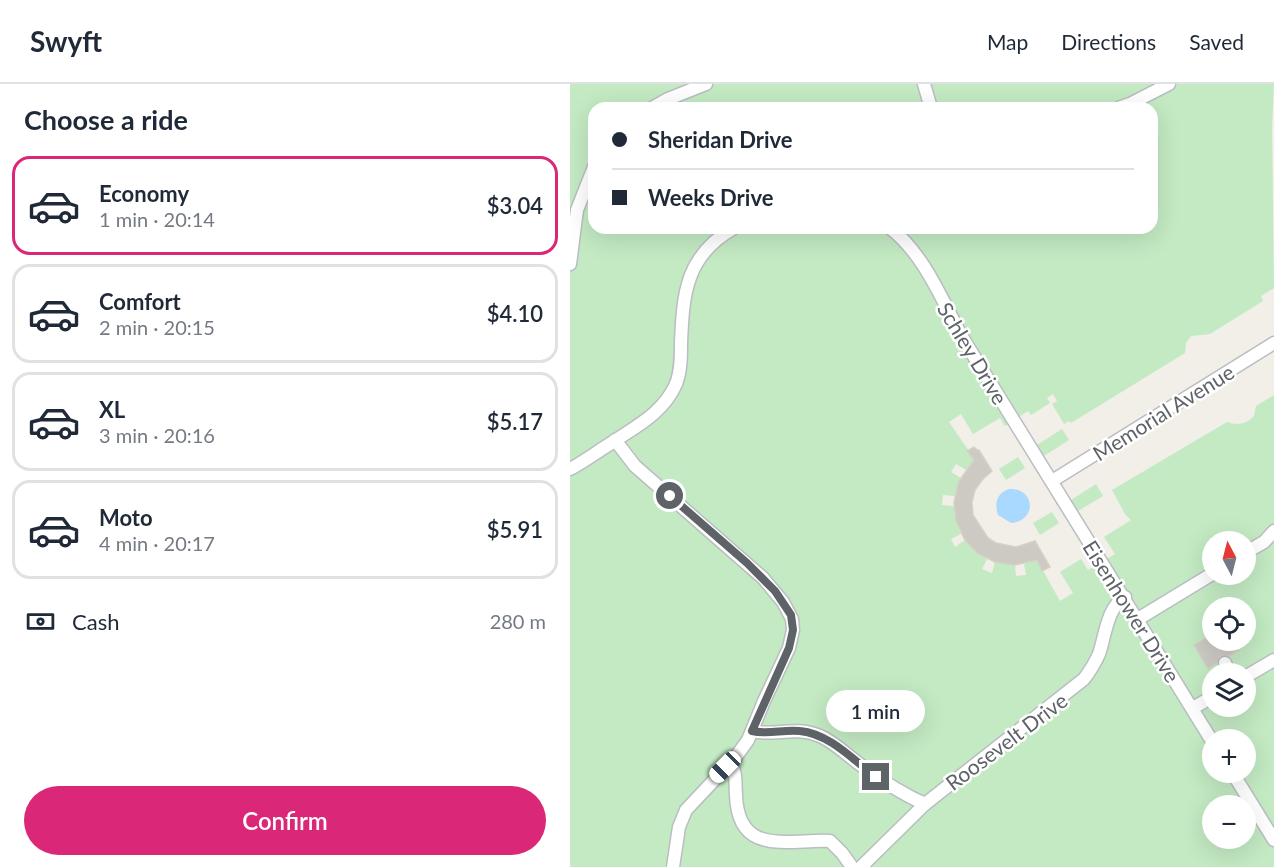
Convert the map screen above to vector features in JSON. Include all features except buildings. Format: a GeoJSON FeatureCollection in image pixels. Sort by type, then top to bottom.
{"type":"FeatureCollection","features":[{"type":"Feature","properties":{"kind":"street"},"geometry":{"type":"LineString","coordinates":[[663,102],[706,84]]}},
{"type":"Feature","properties":{"kind":"street"},"geometry":{"type":"LineString","coordinates":[[924,84],[929,102]]}},
{"type":"Feature","properties":{"kind":"street"},"geometry":{"type":"LineString","coordinates":[[1134,102],[1168,84]]}},
{"type":"Feature","properties":{"kind":"street"},"geometry":{"type":"LineString","coordinates":[[570,264],[574,208],[588,179]]}},
{"type":"Feature","properties":{"kind":"street"},"geometry":{"type":"LineString","coordinates":[[570,469],[576,462],[649,419],[672,392],[677,382],[681,359],[682,309],[687,282],[713,241],[724,234]]}},
{"type":"Feature","properties":{"kind":"street","name":"Schley Drive"},"geometry":{"type":"LineString","coordinates":[[898,234],[904,239],[926,271],[962,337],[1052,481]]}},
{"type":"Feature","properties":{"kind":"street","name":"Memorial Avenue"},"geometry":{"type":"LineString","coordinates":[[1052,481],[1274,343]]}},
{"type":"Feature","properties":{"kind":"street"},"geometry":{"type":"LineString","coordinates":[[615,440],[635,466],[747,563],[775,591],[791,615],[793,630],[789,648],[752,731],[740,752],[684,813],[675,843],[673,867]]}},
{"type":"Feature","properties":{"kind":"street","name":"Eisenhower Drive"},"geometry":{"type":"LineString","coordinates":[[1052,481],[1205,729]]}},
{"type":"Feature","properties":{"kind":"street"},"geometry":{"type":"LineString","coordinates":[[1269,544],[1274,531]]}},
{"type":"Feature","properties":{"kind":"street"},"geometry":{"type":"LineString","coordinates":[[1138,620],[1202,580]]}},
{"type":"Feature","properties":{"kind":"street","name":"Roosevelt Drive"},"geometry":{"type":"LineString","coordinates":[[861,867],[925,804],[1084,679],[1098,656],[1113,610],[1125,597]]}},
{"type":"Feature","properties":{"kind":"street"},"geometry":{"type":"LineString","coordinates":[[1256,671],[1274,660]]}},
{"type":"Feature","properties":{"kind":"street"},"geometry":{"type":"LineString","coordinates":[[1193,708],[1202,703]]}},
{"type":"Feature","properties":{"kind":"street"},"geometry":{"type":"LineString","coordinates":[[752,731],[760,733],[798,730],[824,738],[876,777],[903,794],[925,804]]}},
{"type":"Feature","properties":{"kind":"street"},"geometry":{"type":"LineString","coordinates":[[729,764],[735,771],[738,809],[743,823],[753,835],[778,843],[830,842],[852,867]]}},
{"type":"Feature","properties":{"kind":"street"},"geometry":{"type":"LineString","coordinates":[[1239,783],[1274,840]]}},
{"type":"Feature","properties":{"kind":"green space"},"geometry":{"type":"Polygon","coordinates":[[[570,84],[1274,84],[1272,128],[1274,288],[1261,296],[1263,301],[1210,334],[1191,336],[1186,343],[1185,353],[1071,423],[1069,421],[1064,424],[1052,404],[1057,401],[1053,394],[1047,398],[1050,403],[1031,415],[1028,411],[1005,426],[1000,418],[973,434],[961,414],[949,422],[975,460],[966,470],[956,464],[951,472],[961,478],[955,496],[943,495],[942,505],[954,506],[955,519],[961,534],[951,539],[955,547],[965,540],[975,552],[987,559],[982,569],[992,573],[995,562],[1015,565],[1016,576],[1026,575],[1024,564],[1037,560],[1060,601],[1073,593],[1060,572],[1081,559],[1088,570],[1115,554],[1104,537],[1131,520],[1125,514],[1112,490],[1227,422],[1239,424],[1248,421],[1254,416],[1256,406],[1274,395],[1274,867],[570,867],[570,84]]]}},
{"type":"Feature","properties":{"kind":"green space"},"geometry":{"type":"Polygon","coordinates":[[[1062,429],[1069,440],[1044,456],[1037,445],[1062,429]]]}},
{"type":"Feature","properties":{"kind":"green space"},"geometry":{"type":"Polygon","coordinates":[[[1018,457],[1025,468],[1006,480],[999,469],[1018,457]]]}},
{"type":"Feature","properties":{"kind":"green space"},"geometry":{"type":"Polygon","coordinates":[[[1096,484],[1103,496],[1078,511],[1071,500],[1096,484]]]}},
{"type":"Feature","properties":{"kind":"green space"},"geometry":{"type":"Polygon","coordinates":[[[1052,512],[1059,523],[1040,535],[1033,523],[1052,512]]]}},
{"type":"Feature","properties":{"kind":"water"},"geometry":{"type":"Polygon","coordinates":[[[1018,490],[1028,499],[1029,511],[1019,521],[1011,523],[998,515],[996,506],[998,499],[1005,491],[1018,490]]]}},
{"type":"Feature","properties":{"kind":"route"},"geometry":{"type":"LineString","coordinates":[[670,496],[763,578],[791,615],[793,630],[789,648],[752,731],[766,733],[798,730],[820,736],[876,777]]}}]}
